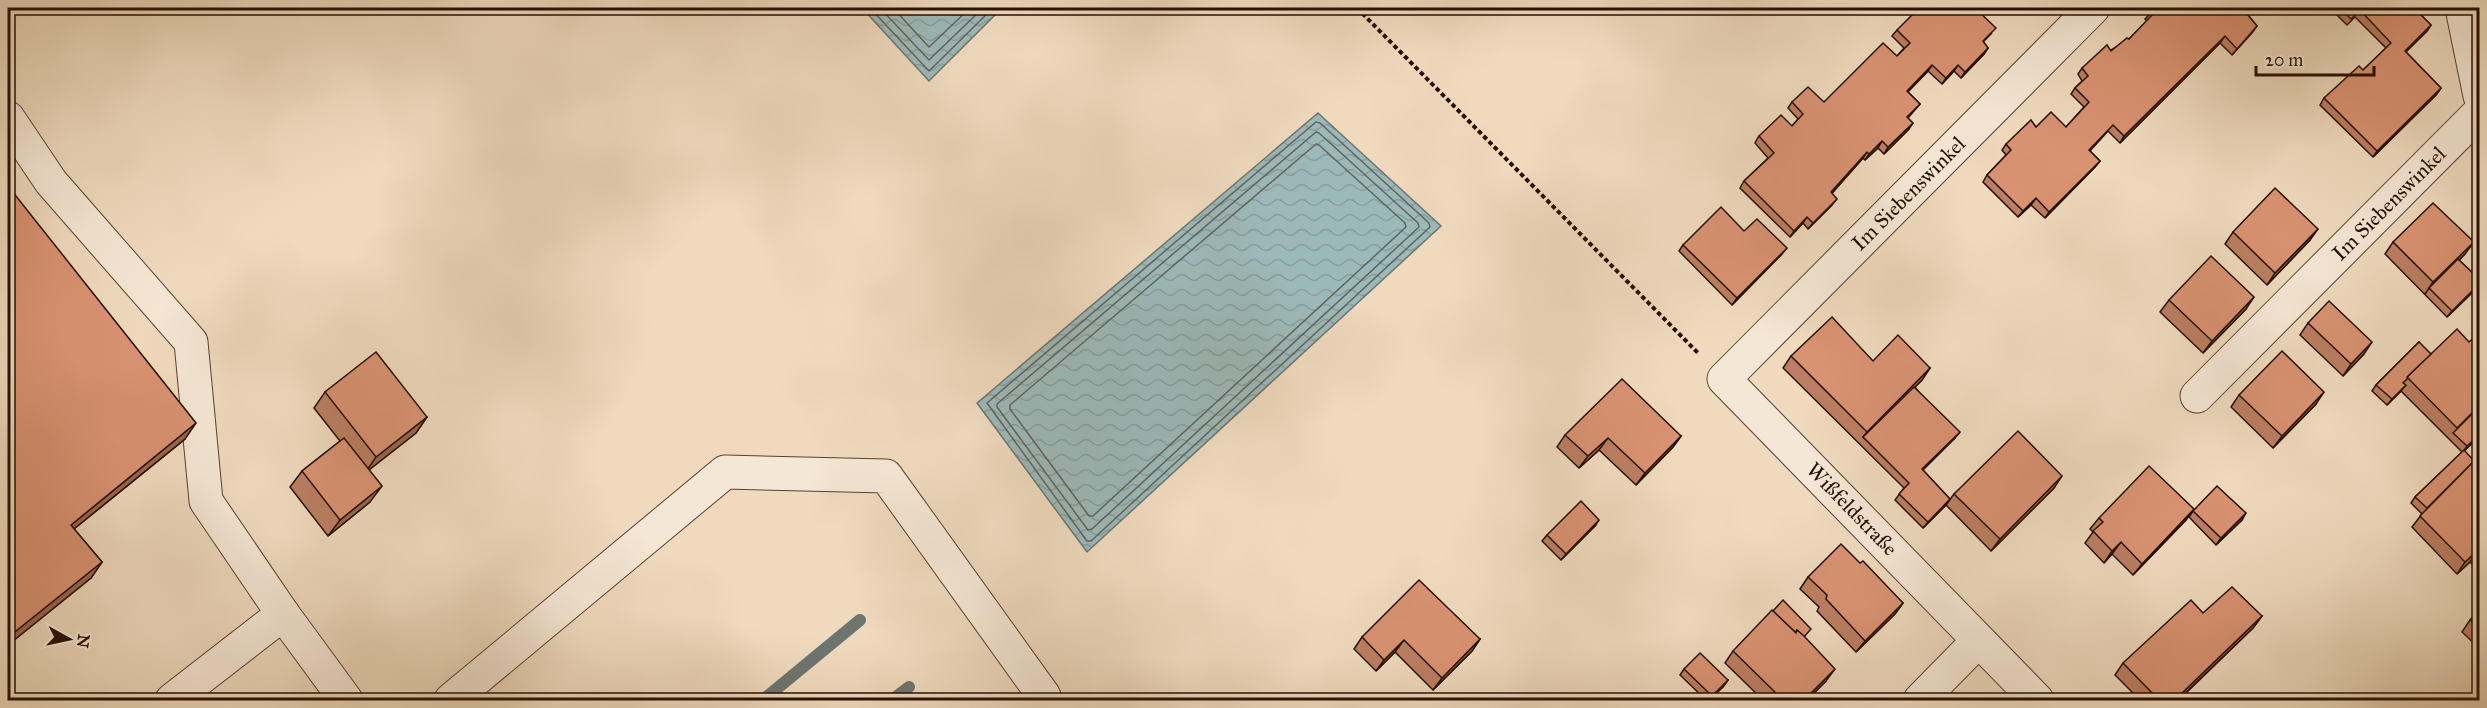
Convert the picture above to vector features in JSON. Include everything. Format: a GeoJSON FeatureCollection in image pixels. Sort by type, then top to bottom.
{"type":"FeatureCollection","features":[{"type":"Feature","properties":{"kind":"street","name":"Im Siebenswinkel"},"geometry":{"type":"LineString","coordinates":[[1724,379],[2093,8]]}},
{"type":"Feature","properties":{"kind":"street"},"geometry":{"type":"LineString","coordinates":[[2469,21],[2480,96]]}},
{"type":"Feature","properties":{"kind":"street","name":"Im Siebenswinkel"},"geometry":{"type":"LineString","coordinates":[[2197,396],[2480,112]]}},
{"type":"Feature","properties":{"kind":"street"},"geometry":{"type":"LineString","coordinates":[[8,118],[51,182],[191,342],[206,501],[283,614],[346,700]]}},
{"type":"Feature","properties":{"kind":"street","name":"Wißfeldstraße"},"geometry":{"type":"LineString","coordinates":[[1724,379],[1794,448],[2037,700]]}},
{"type":"Feature","properties":{"kind":"street"},"geometry":{"type":"LineString","coordinates":[[451,700],[725,472],[886,476],[1044,696],[1039,700]]}},
{"type":"Feature","properties":{"kind":"street"},"geometry":{"type":"LineString","coordinates":[[172,700],[283,614]]}},
{"type":"Feature","properties":{"kind":"street"},"geometry":{"type":"LineString","coordinates":[[1920,700],[1978,641]]}},
{"type":"Feature","properties":{"kind":"path"},"geometry":{"type":"LineString","coordinates":[[1357,8],[1724,379]]}},
{"type":"Feature","properties":{"kind":"water"},"geometry":{"type":"Polygon","coordinates":[[[862,8],[1002,8],[929,81],[862,8]]]}},
{"type":"Feature","properties":{"kind":"water"},"geometry":{"type":"Polygon","coordinates":[[[1318,113],[1441,226],[1087,552],[977,403],[1318,113]]]}},
{"type":"Feature","properties":{"kind":"building"},"geometry":{"type":"Polygon","coordinates":[[[1919,8],[1975,8],[1996,28],[1983,41],[1988,48],[1965,72],[1958,65],[1946,78],[1932,65],[1907,91],[1920,104],[1907,117],[1913,123],[1888,147],[1882,141],[1869,154],[1867,152],[1831,192],[1837,199],[1813,223],[1807,217],[1794,231],[1744,181],[1774,153],[1759,136],[1781,115],[1792,126],[1803,114],[1792,102],[1808,87],[1824,102],[1883,43],[1897,56],[1910,43],[1897,30],[1919,8]]]}},
{"type":"Feature","properties":{"kind":"building"},"geometry":{"type":"Polygon","coordinates":[[[2155,8],[2253,8],[2247,14],[2257,26],[2237,49],[2225,36],[2124,136],[2113,125],[2089,150],[2100,161],[2049,212],[2036,198],[2023,211],[1987,175],[2011,150],[2006,144],[2031,120],[2036,127],[2051,112],[2066,127],[2089,102],[2075,88],[2088,76],[2082,68],[2107,45],[2111,51],[2127,38],[2129,39],[2152,15],[2150,13],[2155,8]]]}},
{"type":"Feature","properties":{"kind":"building"},"geometry":{"type":"Polygon","coordinates":[[[2340,8],[2414,8],[2431,25],[2405,51],[2441,88],[2377,151],[2324,98],[2359,66],[2363,70],[2391,43],[2360,10],[2351,19],[2340,8]]]}},
{"type":"Feature","properties":{"kind":"building"},"geometry":{"type":"Polygon","coordinates":[[[8,186],[196,423],[71,525],[102,562],[11,635],[8,631],[8,186]]]}},
{"type":"Feature","properties":{"kind":"building"},"geometry":{"type":"Polygon","coordinates":[[[2275,188],[2318,229],[2275,273],[2233,232],[2275,188]]]}},
{"type":"Feature","properties":{"kind":"building"},"geometry":{"type":"Polygon","coordinates":[[[2433,203],[2474,242],[2433,282],[2393,242],[2433,203]]]}},
{"type":"Feature","properties":{"kind":"building"},"geometry":{"type":"Polygon","coordinates":[[[1721,207],[1744,231],[1757,219],[1787,248],[1737,298],[1683,245],[1721,207]]]}},
{"type":"Feature","properties":{"kind":"building"},"geometry":{"type":"Polygon","coordinates":[[[2211,256],[2254,297],[2212,341],[2169,300],[2211,256]]]}},
{"type":"Feature","properties":{"kind":"building"},"geometry":{"type":"Polygon","coordinates":[[[2458,259],[2480,280],[2480,283],[2452,311],[2429,288],[2458,259]]]}},
{"type":"Feature","properties":{"kind":"building"},"geometry":{"type":"Polygon","coordinates":[[[2329,301],[2372,342],[2351,364],[2308,323],[2329,301]]]}},
{"type":"Feature","properties":{"kind":"building"},"geometry":{"type":"Polygon","coordinates":[[[1832,317],[1873,361],[1898,335],[1930,368],[1867,432],[1791,356],[1832,317]]]}},
{"type":"Feature","properties":{"kind":"building"},"geometry":{"type":"Polygon","coordinates":[[[2457,329],[2469,342],[2476,336],[2480,340],[2480,405],[2457,428],[2407,377],[2457,329]]]}},
{"type":"Feature","properties":{"kind":"building"},"geometry":{"type":"Polygon","coordinates":[[[2419,342],[2431,354],[2407,377],[2403,383],[2406,385],[2392,399],[2376,385],[2419,342]]]}},
{"type":"Feature","properties":{"kind":"building"},"geometry":{"type":"Polygon","coordinates":[[[2282,351],[2324,392],[2282,436],[2239,395],[2282,351]]]}},
{"type":"Feature","properties":{"kind":"building"},"geometry":{"type":"Polygon","coordinates":[[[376,352],[427,417],[376,457],[325,392],[376,352]]]}},
{"type":"Feature","properties":{"kind":"building"},"geometry":{"type":"Polygon","coordinates":[[[1622,379],[1681,436],[1645,473],[1608,438],[1588,456],[1565,435],[1622,379]]]}},
{"type":"Feature","properties":{"kind":"building"},"geometry":{"type":"Polygon","coordinates":[[[1914,387],[1960,432],[1922,469],[1950,499],[1928,522],[1899,494],[1909,483],[1863,437],[1914,387]]]}},
{"type":"Feature","properties":{"kind":"building"},"geometry":{"type":"Polygon","coordinates":[[[2480,406],[2480,434],[2467,446],[2453,433],[2480,406]]]}},
{"type":"Feature","properties":{"kind":"building"},"geometry":{"type":"Polygon","coordinates":[[[2018,431],[2062,476],[2000,539],[1954,494],[2018,431]]]}},
{"type":"Feature","properties":{"kind":"building"},"geometry":{"type":"Polygon","coordinates":[[[344,438],[382,486],[340,520],[302,471],[344,438]]]}},
{"type":"Feature","properties":{"kind":"building"},"geometry":{"type":"Polygon","coordinates":[[[2464,450],[2474,461],[2427,508],[2415,497],[2464,450]]]}},
{"type":"Feature","properties":{"kind":"building"},"geometry":{"type":"Polygon","coordinates":[[[2480,455],[2480,552],[2478,550],[2465,562],[2420,516],[2480,455]]]}},
{"type":"Feature","properties":{"kind":"building"},"geometry":{"type":"Polygon","coordinates":[[[2149,466],[2194,509],[2142,564],[2121,542],[2112,551],[2093,531],[2103,522],[2099,518],[2149,466]]]}},
{"type":"Feature","properties":{"kind":"building"},"geometry":{"type":"Polygon","coordinates":[[[2217,486],[2246,513],[2221,538],[2193,511],[2217,486]]]}},
{"type":"Feature","properties":{"kind":"building"},"geometry":{"type":"Polygon","coordinates":[[[1581,501],[1599,520],[1566,554],[1547,535],[1581,501]]]}},
{"type":"Feature","properties":{"kind":"building"},"geometry":{"type":"Polygon","coordinates":[[[1841,544],[1860,563],[1863,561],[1903,603],[1865,641],[1826,599],[1827,595],[1808,577],[1841,544]]]}},
{"type":"Feature","properties":{"kind":"building"},"geometry":{"type":"Polygon","coordinates":[[[1419,580],[1480,639],[1442,678],[1404,640],[1384,660],[1362,637],[1419,580]]]}},
{"type":"Feature","properties":{"kind":"building"},"geometry":{"type":"Polygon","coordinates":[[[2232,587],[2262,616],[2181,694],[2187,700],[2148,700],[2154,695],[2123,663],[2191,600],[2203,613],[2232,587]]]}},
{"type":"Feature","properties":{"kind":"building"},"geometry":{"type":"Polygon","coordinates":[[[1783,600],[1811,629],[1804,637],[1797,630],[1795,632],[1773,611],[1783,600]]]}},
{"type":"Feature","properties":{"kind":"building"},"geometry":{"type":"Polygon","coordinates":[[[1772,610],[1796,633],[1797,630],[1804,636],[1835,669],[1804,700],[1783,700],[1733,651],[1772,610]]]}},
{"type":"Feature","properties":{"kind":"building"},"geometry":{"type":"Polygon","coordinates":[[[2480,610],[2480,629],[2470,620],[2480,610]]]}},
{"type":"Feature","properties":{"kind":"building"},"geometry":{"type":"Polygon","coordinates":[[[1700,653],[1728,680],[1712,696],[1684,669],[1700,653]]]}},
{"type":"Feature","properties":{"kind":"waterway"},"geometry":{"type":"LineString","coordinates":[[763,700],[860,620]]}},
{"type":"Feature","properties":{"kind":"waterway"},"geometry":{"type":"LineString","coordinates":[[892,700],[909,687]]}}]}
